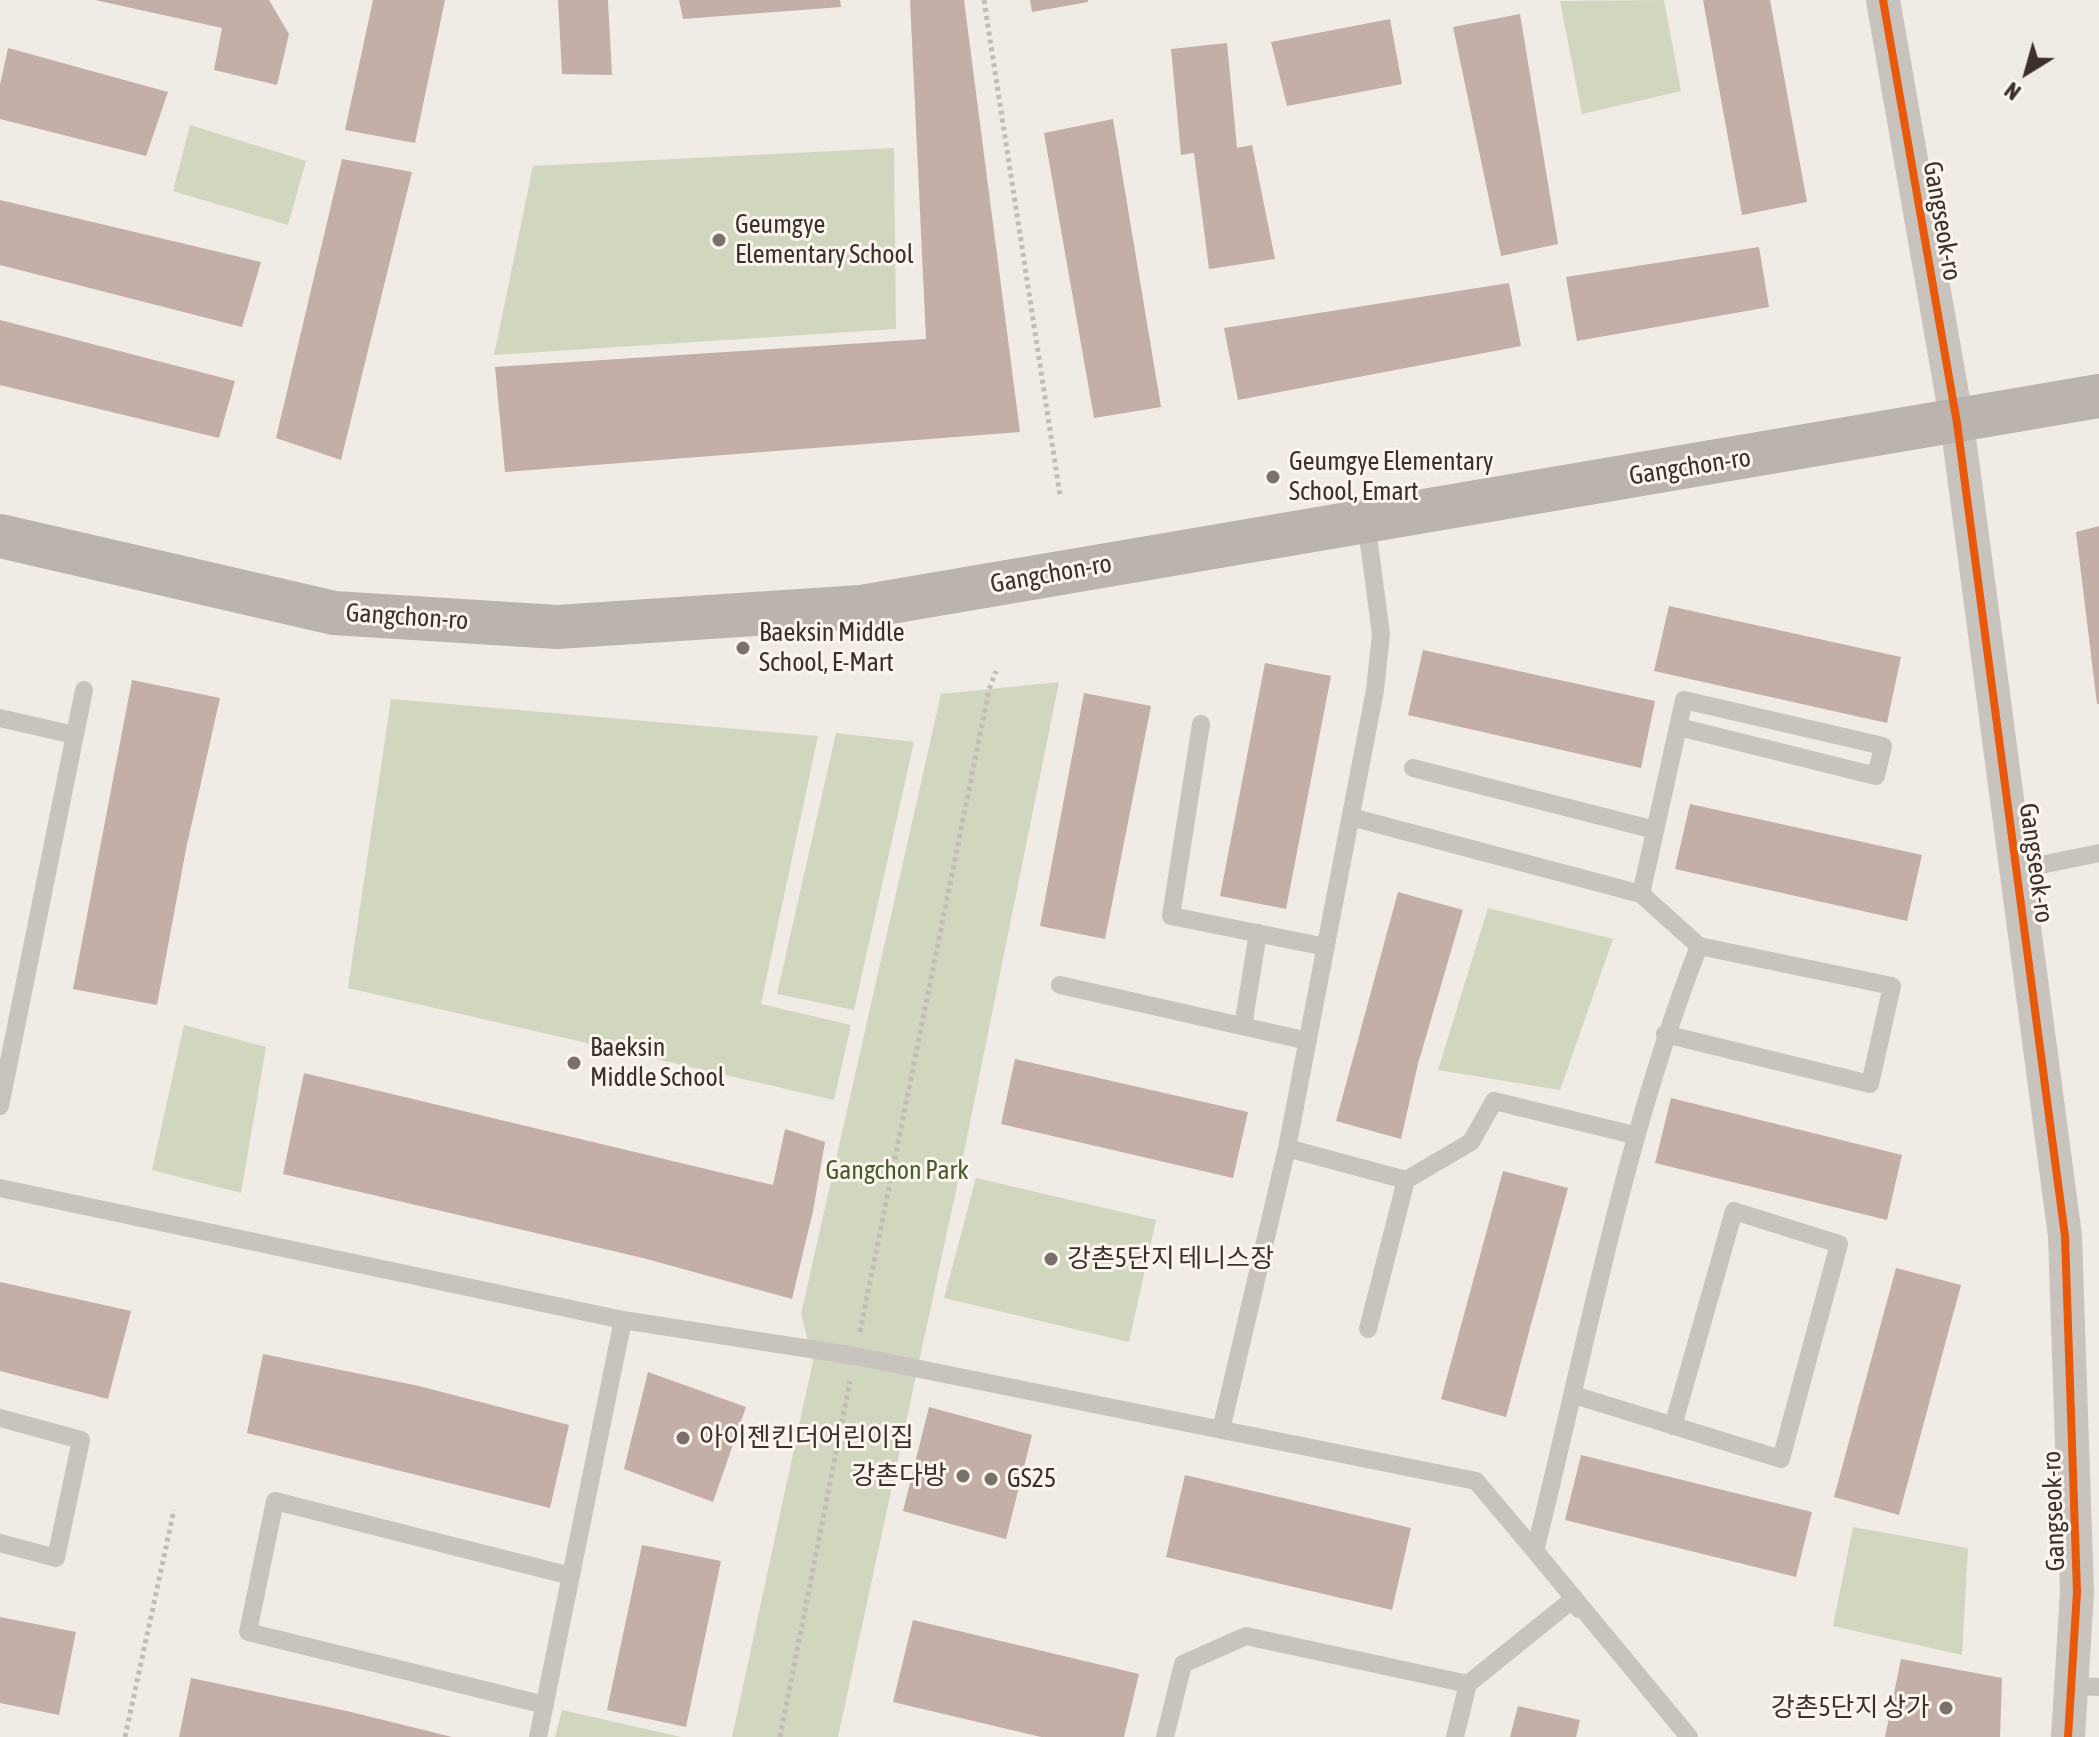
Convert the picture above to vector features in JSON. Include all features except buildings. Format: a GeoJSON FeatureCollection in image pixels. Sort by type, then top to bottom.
{"type":"FeatureCollection","features":[{"type":"Feature","properties":{"kind":"main road","name":"Gangchon-ro"},"geometry":{"type":"LineString","coordinates":[[0,536],[334,613],[557,627],[861,607],[1957,423],[2005,411],[2099,396]]}},
{"type":"Feature","properties":{"kind":"street","name":"Gangseok-ro"},"geometry":{"type":"LineString","coordinates":[[1883,0],[1957,423],[2065,1236],[2077,1592],[2085,1687],[2068,1737]]}},
{"type":"Feature","properties":{"kind":"lane"},"geometry":{"type":"LineString","coordinates":[[1221,1430],[1287,1148],[1375,690],[1381,634],[1366,521]]}},
{"type":"Feature","properties":{"kind":"lane"},"geometry":{"type":"LineString","coordinates":[[0,1106],[6,1043],[84,690]]}},
{"type":"Feature","properties":{"kind":"lane"},"geometry":{"type":"LineString","coordinates":[[1641,894],[1684,700],[1883,746],[1876,776],[1679,727]]}},
{"type":"Feature","properties":{"kind":"lane"},"geometry":{"type":"LineString","coordinates":[[0,718],[74,735]]}},
{"type":"Feature","properties":{"kind":"lane"},"geometry":{"type":"LineString","coordinates":[[1201,724],[1171,916],[1326,947]]}},
{"type":"Feature","properties":{"kind":"lane"},"geometry":{"type":"LineString","coordinates":[[1413,768],[1655,830]]}},
{"type":"Feature","properties":{"kind":"lane"},"geometry":{"type":"LineString","coordinates":[[1351,817],[1641,894],[1699,946],[1892,986],[1870,1084],[1665,1034]]}},
{"type":"Feature","properties":{"kind":"lane"},"geometry":{"type":"LineString","coordinates":[[2016,870],[2099,853]]}},
{"type":"Feature","properties":{"kind":"lane"},"geometry":{"type":"LineString","coordinates":[[1243,1026],[1258,933]]}},
{"type":"Feature","properties":{"kind":"lane"},"geometry":{"type":"LineString","coordinates":[[1535,1551],[1634,1135],[1665,1034],[1699,946]]}},
{"type":"Feature","properties":{"kind":"lane"},"geometry":{"type":"LineString","coordinates":[[1060,985],[1308,1041]]}},
{"type":"Feature","properties":{"kind":"lane"},"geometry":{"type":"LineString","coordinates":[[1287,1148],[1406,1180],[1471,1142],[1494,1101],[1634,1135]]}},
{"type":"Feature","properties":{"kind":"lane"},"geometry":{"type":"LineString","coordinates":[[1368,1329],[1406,1180]]}},
{"type":"Feature","properties":{"kind":"lane"},"geometry":{"type":"LineString","coordinates":[[0,1188],[623,1320],[855,1356],[1476,1481],[1688,1737]]}},
{"type":"Feature","properties":{"kind":"lane"},"geometry":{"type":"LineString","coordinates":[[1574,1395],[1673,1426],[1781,1459],[1839,1244],[1734,1211],[1673,1426]]}},
{"type":"Feature","properties":{"kind":"lane"},"geometry":{"type":"LineString","coordinates":[[538,1737],[623,1320]]}},
{"type":"Feature","properties":{"kind":"lane"},"geometry":{"type":"LineString","coordinates":[[0,1418],[81,1440],[56,1558],[0,1543]]}},
{"type":"Feature","properties":{"kind":"lane"},"geometry":{"type":"LineString","coordinates":[[545,1705],[248,1632],[275,1501],[571,1576]]}},
{"type":"Feature","properties":{"kind":"lane"},"geometry":{"type":"LineString","coordinates":[[1455,1737],[1468,1684],[1572,1600],[1688,1737]]}},
{"type":"Feature","properties":{"kind":"lane"},"geometry":{"type":"LineString","coordinates":[[1165,1737],[1183,1664],[1246,1636],[1468,1684]]}},
{"type":"Feature","properties":{"kind":"path"},"geometry":{"type":"LineString","coordinates":[[984,0],[1060,495]]}},
{"type":"Feature","properties":{"kind":"path"},"geometry":{"type":"LineString","coordinates":[[780,1737],[985,705],[996,671]]}},
{"type":"Feature","properties":{"kind":"path"},"geometry":{"type":"LineString","coordinates":[[125,1737],[174,1510]]}},
{"type":"Feature","properties":{"kind":"green space"},"geometry":{"type":"Polygon","coordinates":[[[1664,0],[1681,91],[1582,114],[1560,1],[1664,0]]]}},
{"type":"Feature","properties":{"kind":"green space"},"geometry":{"type":"Polygon","coordinates":[[[190,125],[306,161],[288,225],[173,191],[190,125]]]}},
{"type":"Feature","properties":{"kind":"green space"},"geometry":{"type":"Polygon","coordinates":[[[894,148],[896,329],[494,355],[533,166],[894,148]]]}},
{"type":"Feature","properties":{"kind":"green space","name":"Gangchon Park"},"geometry":{"type":"Polygon","coordinates":[[[1059,682],[960,1172],[838,1737],[732,1737],[813,1361],[801,1314],[941,694],[1059,682]]]}},
{"type":"Feature","properties":{"kind":"green space"},"geometry":{"type":"Polygon","coordinates":[[[391,699],[818,736],[761,1004],[851,1025],[834,1100],[348,988],[391,699]]]}},
{"type":"Feature","properties":{"kind":"green space"},"geometry":{"type":"Polygon","coordinates":[[[836,733],[914,742],[854,1010],[777,994],[836,733]]]}},
{"type":"Feature","properties":{"kind":"green space"},"geometry":{"type":"Polygon","coordinates":[[[1488,908],[1613,939],[1560,1090],[1438,1070],[1488,908]]]}},
{"type":"Feature","properties":{"kind":"green space"},"geometry":{"type":"Polygon","coordinates":[[[184,1025],[266,1047],[241,1193],[152,1170],[184,1025]]]}},
{"type":"Feature","properties":{"kind":"green space","name":"강촌5단지 테니스장"},"geometry":{"type":"Polygon","coordinates":[[[976,1178],[1156,1220],[1129,1342],[944,1298],[976,1178]]]}},
{"type":"Feature","properties":{"kind":"green space"},"geometry":{"type":"Polygon","coordinates":[[[1853,1527],[1968,1548],[1962,1655],[1833,1626],[1853,1527]]]}},
{"type":"Feature","properties":{"kind":"green space"},"geometry":{"type":"Polygon","coordinates":[[[562,1710],[681,1737],[555,1737],[562,1710]]]}},
{"type":"Feature","properties":{"kind":"cycle path"},"geometry":{"type":"LineString","coordinates":[[1883,0],[1957,423],[2065,1236],[2077,1592],[2068,1737]]}},
{"type":"Feature","properties":{"kind":"place","name":"Geumgye Elementary School"},"geometry":{"type":"Point","coordinates":[719,240]}},
{"type":"Feature","properties":{"kind":"place","name":"Geumgye Elementary School, Emart"},"geometry":{"type":"Point","coordinates":[1273,477]}},
{"type":"Feature","properties":{"kind":"place","name":"Baeksin Middle School, E-Mart"},"geometry":{"type":"Point","coordinates":[743,648]}},
{"type":"Feature","properties":{"kind":"place","name":"Baeksin Middle School"},"geometry":{"type":"Point","coordinates":[574,1063]}},
{"type":"Feature","properties":{"kind":"place","name":"강촌5단지 테니스장"},"geometry":{"type":"Point","coordinates":[1051,1259]}},
{"type":"Feature","properties":{"kind":"place","name":"아이젠킨더어린이집"},"geometry":{"type":"Point","coordinates":[683,1438]}},
{"type":"Feature","properties":{"kind":"place","name":"강촌다방"},"geometry":{"type":"Point","coordinates":[963,1476]}},
{"type":"Feature","properties":{"kind":"place","name":"GS25"},"geometry":{"type":"Point","coordinates":[991,1479]}},
{"type":"Feature","properties":{"kind":"place","name":"강촌5단지 상가"},"geometry":{"type":"Point","coordinates":[1946,1708]}}]}
